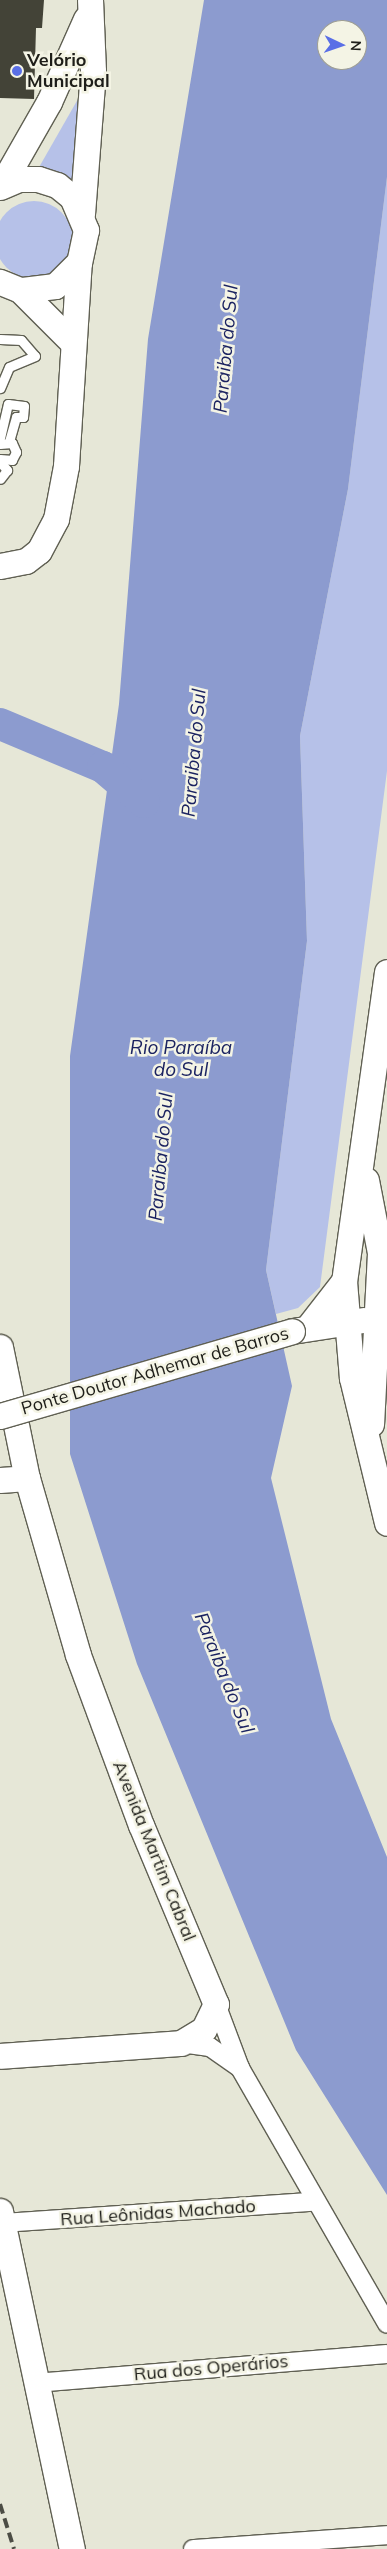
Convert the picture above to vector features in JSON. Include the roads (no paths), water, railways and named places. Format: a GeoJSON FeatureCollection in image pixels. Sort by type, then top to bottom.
{"type":"FeatureCollection","features":[{"type":"Feature","properties":{"kind":"street"},"geometry":{"type":"LineString","coordinates":[[0,187],[50,102],[89,6]]}},
{"type":"Feature","properties":{"kind":"street"},"geometry":{"type":"LineString","coordinates":[[7,566],[39,551],[56,519],[66,466],[79,262],[85,238],[82,214],[94,71],[89,6]]}},
{"type":"Feature","properties":{"kind":"street"},"geometry":{"type":"LineString","coordinates":[[0,187],[19,180],[48,182],[72,197],[82,214]]}},
{"type":"Feature","properties":{"kind":"street"},"geometry":{"type":"LineString","coordinates":[[9,292],[55,286],[79,262]]}},
{"type":"Feature","properties":{"kind":"street"},"geometry":{"type":"LineString","coordinates":[[9,292],[73,344]]}},
{"type":"Feature","properties":{"kind":"street"},"geometry":{"type":"LineString","coordinates":[[387,976],[385,1009],[344,1281],[352,1378],[370,1439],[387,1523]]}},
{"type":"Feature","properties":{"kind":"street"},"geometry":{"type":"LineString","coordinates":[[363,1160],[383,1254],[377,1314],[370,1439]]}},
{"type":"Feature","properties":{"kind":"street"},"geometry":{"type":"LineString","coordinates":[[349,1251],[383,1254]]}},
{"type":"Feature","properties":{"kind":"street"},"geometry":{"type":"LineString","coordinates":[[300,1329],[344,1281]]}},
{"type":"Feature","properties":{"kind":"street","name":"Ponte Doutor Adhemar de Barros"},"geometry":{"type":"LineString","coordinates":[[0,1416],[300,1329],[348,1325],[377,1314]]}},
{"type":"Feature","properties":{"kind":"street","name":"Avenida Martim Cabral"},"geometry":{"type":"LineString","coordinates":[[0,1347],[26,1478],[78,1655],[141,1824],[216,2004],[240,2068],[314,2202],[387,2324]]}},
{"type":"Feature","properties":{"kind":"street"},"geometry":{"type":"LineString","coordinates":[[0,1480],[26,1478]]}},
{"type":"Feature","properties":{"kind":"street"},"geometry":{"type":"LineString","coordinates":[[180,2043],[204,2029],[216,2004]]}},
{"type":"Feature","properties":{"kind":"street"},"geometry":{"type":"LineString","coordinates":[[0,2056],[180,2043],[210,2047],[240,2068]]}},
{"type":"Feature","properties":{"kind":"street","name":"Rua Leônidas Machado"},"geometry":{"type":"LineString","coordinates":[[1,2217],[314,2202]]}},
{"type":"Feature","properties":{"kind":"street"},"geometry":{"type":"LineString","coordinates":[[1,2217],[72,2549]]}},
{"type":"Feature","properties":{"kind":"street","name":"Rua dos Operários"},"geometry":{"type":"LineString","coordinates":[[35,2383],[387,2354]]}},
{"type":"Feature","properties":{"kind":"street"},"geometry":{"type":"LineString","coordinates":[[193,2549],[387,2535]]}},
{"type":"Feature","properties":{"kind":"lane"},"geometry":{"type":"LineString","coordinates":[[0,339],[21,340],[35,356],[9,367],[0,388]]}},
{"type":"Feature","properties":{"kind":"lane"},"geometry":{"type":"LineString","coordinates":[[0,438],[8,404],[24,406],[23,417],[16,417],[4,443],[16,455],[1,461],[8,470],[0,479]]}},
{"type":"Feature","properties":{"kind":"water","name":"Rio Paraíba do Sul"},"geometry":{"type":"Polygon","coordinates":[[[204,0],[387,0],[387,177],[348,489],[300,736],[307,941],[266,1270],[292,1386],[271,1478],[331,1719],[387,1857],[387,2195],[296,2050],[137,1664],[70,1454],[70,1056],[119,704],[148,339],[204,0]]]}},
{"type":"Feature","properties":{"kind":"waterway"},"geometry":{"type":"LineString","coordinates":[[0,724],[103,767],[144,802]]}},
{"type":"Feature","properties":{"kind":"railway"},"geometry":{"type":"LineString","coordinates":[[0,2504],[14,2549]]}},
{"type":"Feature","properties":{"kind":"place","name":"Velório Municipal"},"geometry":{"type":"Point","coordinates":[17,71]}},
{"type":"Feature","properties":{"kind":"water label","name":"Paraiba do Sul"},"geometry":{"type":"Point","coordinates":[226,349]}},
{"type":"Feature","properties":{"kind":"water label","name":"Paraiba do Sul"},"geometry":{"type":"Point","coordinates":[194,753]}},
{"type":"Feature","properties":{"kind":"water label","name":"Paraiba do Sul"},"geometry":{"type":"Point","coordinates":[161,1157]}},
{"type":"Feature","properties":{"kind":"water label","name":"Paraiba do Sul"},"geometry":{"type":"Point","coordinates":[224,1673]}}]}
